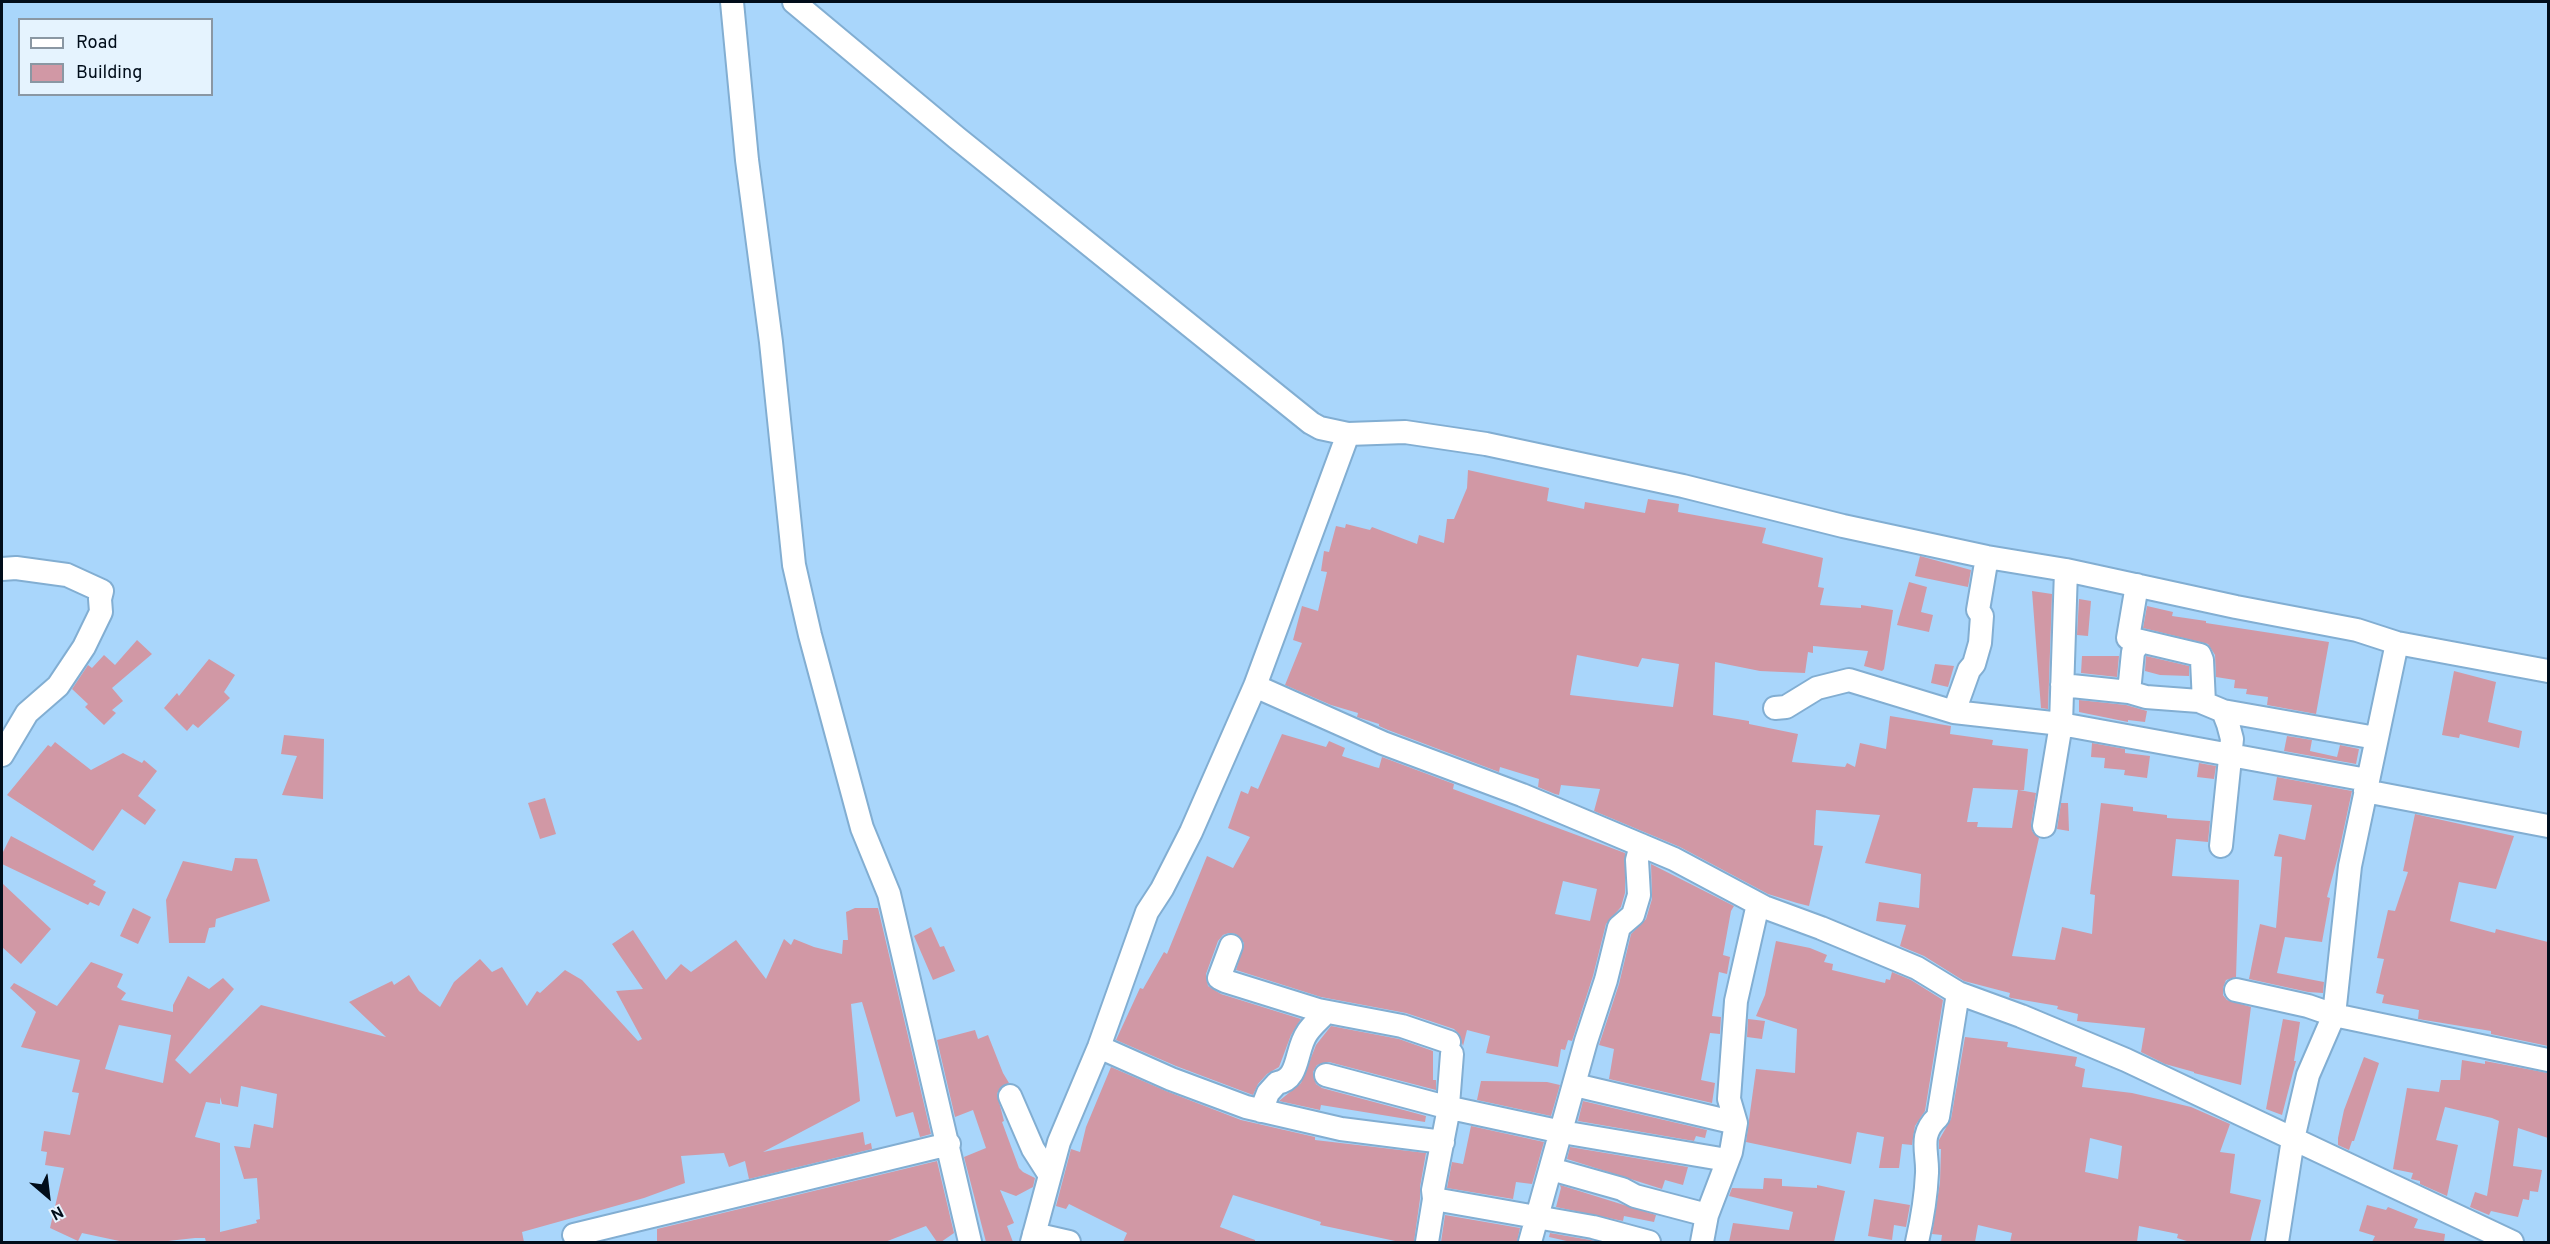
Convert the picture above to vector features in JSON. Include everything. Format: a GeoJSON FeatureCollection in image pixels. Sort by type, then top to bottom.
{"type":"FeatureCollection","features":[{"type":"Feature","properties":{"kind":"street"},"geometry":{"type":"LineString","coordinates":[[732,2],[747,160],[771,342],[794,564],[810,635],[862,828],[889,894],[970,1242]]}},
{"type":"Feature","properties":{"kind":"street"},"geometry":{"type":"LineString","coordinates":[[794,2],[957,138],[1320,428],[1348,434],[1405,432],[1486,444],[1683,486],[1843,526],[1987,557],[2066,570],[2236,608],[2357,630],[2397,643],[2548,671]]}},
{"type":"Feature","properties":{"kind":"street"},"geometry":{"type":"LineString","coordinates":[[1069,1242],[1033,1238],[1059,1142],[1099,1047],[1147,912],[1162,890],[1191,832],[1255,687],[1348,434]]}},
{"type":"Feature","properties":{"kind":"street"},"geometry":{"type":"LineString","coordinates":[[1954,712],[1980,643],[1982,616],[1978,610],[1987,557]]}},
{"type":"Feature","properties":{"kind":"street"},"geometry":{"type":"LineString","coordinates":[[2,568],[66,574],[102,591],[101,612],[84,647],[58,686],[27,712],[2,755]]}},
{"type":"Feature","properties":{"kind":"street"},"geometry":{"type":"LineString","coordinates":[[2043,826],[2061,724],[2066,570]]}},
{"type":"Feature","properties":{"kind":"street"},"geometry":{"type":"LineString","coordinates":[[2137,585],[2127,636],[2130,640],[2200,655],[2213,707],[2230,731],[2231,755],[2222,846]]}},
{"type":"Feature","properties":{"kind":"street"},"geometry":{"type":"LineString","coordinates":[[2129,692],[2133,652],[2140,641]]}},
{"type":"Feature","properties":{"kind":"street"},"geometry":{"type":"LineString","coordinates":[[2277,1242],[2293,1139],[2308,1075],[2334,1015],[2350,866],[2397,643]]}},
{"type":"Feature","properties":{"kind":"street"},"geometry":{"type":"LineString","coordinates":[[1775,708],[1786,707],[1817,688],[1849,680],[1954,712],[2061,724],[2159,744],[2231,755],[2548,826]]}},
{"type":"Feature","properties":{"kind":"street"},"geometry":{"type":"LineString","coordinates":[[2062,685],[2129,692],[2146,697],[2213,707],[2376,738]]}},
{"type":"Feature","properties":{"kind":"street"},"geometry":{"type":"LineString","coordinates":[[1255,687],[1383,742],[1522,795],[1674,859],[1758,904],[1821,927],[1917,968],[1958,993],[2118,1056],[2512,1242]]}},
{"type":"Feature","properties":{"kind":"street"},"geometry":{"type":"LineString","coordinates":[[1530,1242],[1547,1174],[1551,1169],[1586,1041],[1606,980],[1618,927],[1633,915],[1639,895],[1637,860],[1641,845]]}},
{"type":"Feature","properties":{"kind":"street"},"geometry":{"type":"LineString","coordinates":[[1702,1242],[1707,1215],[1727,1160],[1736,1123],[1729,1100],[1736,1001],[1758,904]]}},
{"type":"Feature","properties":{"kind":"street"},"geometry":{"type":"LineString","coordinates":[[1231,946],[1219,978],[1326,1012],[1402,1026],[1450,1048],[1443,1142],[1433,1190],[1434,1199],[1427,1242]]}},
{"type":"Feature","properties":{"kind":"street"},"geometry":{"type":"LineString","coordinates":[[2236,990],[2289,1001],[2334,1015],[2548,1060]]}},
{"type":"Feature","properties":{"kind":"street"},"geometry":{"type":"LineString","coordinates":[[1917,1242],[1922,1222],[1927,1171],[1923,1152],[1929,1125],[1938,1117],[1958,993]]}},
{"type":"Feature","properties":{"kind":"street"},"geometry":{"type":"LineString","coordinates":[[1261,1111],[1268,1093],[1277,1083],[1292,1077],[1304,1038],[1326,1012]]}},
{"type":"Feature","properties":{"kind":"street"},"geometry":{"type":"LineString","coordinates":[[1099,1047],[1171,1079],[1261,1111],[1341,1129],[1443,1142]]}},
{"type":"Feature","properties":{"kind":"street"},"geometry":{"type":"LineString","coordinates":[[1326,1075],[1446,1107],[1562,1132],[1727,1160]]}},
{"type":"Feature","properties":{"kind":"street"},"geometry":{"type":"LineString","coordinates":[[1575,1085],[1736,1123]]}},
{"type":"Feature","properties":{"kind":"street"},"geometry":{"type":"LineString","coordinates":[[1010,1096],[1033,1149],[1049,1174]]}},
{"type":"Feature","properties":{"kind":"street"},"geometry":{"type":"LineString","coordinates":[[574,1235],[948,1144]]}},
{"type":"Feature","properties":{"kind":"street"},"geometry":{"type":"LineString","coordinates":[[1551,1169],[1622,1189],[1635,1196],[1707,1215]]}},
{"type":"Feature","properties":{"kind":"street"},"geometry":{"type":"LineString","coordinates":[[1434,1199],[1537,1216],[1618,1233],[1648,1242]]}},
{"type":"Feature","properties":{"kind":"building"},"geometry":{"type":"Polygon","coordinates":[[[1468,470],[1549,488],[1547,501],[1584,509],[1585,502],[1645,513],[1648,499],[1679,504],[1678,512],[1766,528],[1762,543],[1823,558],[1818,587],[1824,588],[1820,605],[1861,608],[1861,605],[1893,610],[1882,671],[1864,666],[1868,651],[1813,646],[1813,653],[1808,652],[1805,673],[1760,671],[1715,662],[1713,715],[1749,721],[1749,724],[1798,734],[1792,762],[1845,767],[1847,763],[1855,767],[1860,743],[1886,749],[1890,716],[1951,726],[1950,734],[1993,740],[1992,745],[2028,749],[2024,790],[2019,790],[2036,793],[2031,824],[2032,831],[2039,838],[2012,956],[2055,960],[2062,927],[2092,934],[2095,895],[2090,894],[2101,803],[2133,807],[2133,811],[2167,815],[2167,818],[2210,821],[2208,842],[2176,839],[2172,876],[2239,880],[2236,977],[2226,980],[2223,995],[2227,1000],[2251,1007],[2241,1085],[2165,1064],[2141,1052],[2145,1028],[2077,1021],[2078,1014],[2057,1009],[2058,1006],[2011,998],[2010,993],[1964,981],[1924,956],[1900,946],[1906,925],[1876,921],[1879,902],[1919,908],[1921,874],[1865,863],[1880,815],[1816,810],[1814,845],[1823,846],[1809,906],[1768,894],[1680,847],[1594,811],[1600,789],[1561,785],[1559,795],[1555,794],[1538,787],[1539,779],[1500,767],[1499,772],[1388,730],[1379,724],[1357,717],[1358,713],[1331,705],[1285,685],[1302,643],[1293,640],[1302,606],[1318,611],[1327,572],[1321,571],[1324,551],[1329,552],[1336,526],[1345,528],[1346,524],[1370,530],[1372,527],[1417,544],[1419,535],[1444,543],[1447,519],[1454,519],[1467,488],[1468,470]],[[1577,655],[1570,695],[1673,707],[1679,664],[1642,658],[1638,667],[1577,655]],[[1973,788],[1967,822],[1978,822],[1977,827],[2012,828],[2018,790],[1973,788]]]}},
{"type":"Feature","properties":{"kind":"building"},"geometry":{"type":"Polygon","coordinates":[[[1920,556],[1971,570],[1968,587],[1915,576],[1920,556]]]}},
{"type":"Feature","properties":{"kind":"building"},"geometry":{"type":"Polygon","coordinates":[[[1909,582],[1927,587],[1921,612],[1933,615],[1929,632],[1897,625],[1909,582]]]}},
{"type":"Feature","properties":{"kind":"building"},"geometry":{"type":"Polygon","coordinates":[[[2032,591],[2052,594],[2048,709],[2041,708],[2032,591]]]}},
{"type":"Feature","properties":{"kind":"building"},"geometry":{"type":"Polygon","coordinates":[[[2079,599],[2091,601],[2088,636],[2077,635],[2079,599]]]}},
{"type":"Feature","properties":{"kind":"building"},"geometry":{"type":"Polygon","coordinates":[[[2147,606],[2173,612],[2172,616],[2206,621],[2206,623],[2329,642],[2316,714],[2267,705],[2268,697],[2246,694],[2247,689],[2234,688],[2235,680],[2216,677],[2215,655],[2208,644],[2143,628],[2147,606]]]}},
{"type":"Feature","properties":{"kind":"building"},"geometry":{"type":"Polygon","coordinates":[[[137,640],[152,654],[112,688],[123,701],[112,710],[116,713],[104,725],[85,707],[88,704],[72,689],[88,665],[92,668],[104,655],[115,665],[137,640]]]}},
{"type":"Feature","properties":{"kind":"building"},"geometry":{"type":"Polygon","coordinates":[[[2082,656],[2119,656],[2117,677],[2081,673],[2082,656]]]}},
{"type":"Feature","properties":{"kind":"building"},"geometry":{"type":"Polygon","coordinates":[[[2146,656],[2189,666],[2189,676],[2160,675],[2145,671],[2146,656]]]}},
{"type":"Feature","properties":{"kind":"building"},"geometry":{"type":"Polygon","coordinates":[[[209,659],[235,675],[224,692],[230,698],[198,728],[193,724],[187,731],[164,708],[177,693],[179,696],[209,659]]]}},
{"type":"Feature","properties":{"kind":"building"},"geometry":{"type":"Polygon","coordinates":[[[1935,664],[1954,666],[1948,687],[1931,683],[1935,664]]]}},
{"type":"Feature","properties":{"kind":"building"},"geometry":{"type":"Polygon","coordinates":[[[2454,671],[2496,682],[2488,722],[2522,731],[2519,748],[2460,734],[2459,738],[2442,735],[2454,671]]]}},
{"type":"Feature","properties":{"kind":"building"},"geometry":{"type":"Polygon","coordinates":[[[2079,700],[2126,705],[2147,711],[2145,722],[2128,720],[2128,722],[2079,712],[2079,700]]]}},
{"type":"Feature","properties":{"kind":"building"},"geometry":{"type":"Polygon","coordinates":[[[1282,734],[1326,747],[1329,741],[1345,748],[1342,756],[1379,768],[1382,757],[1454,784],[1453,789],[1625,853],[1625,893],[1621,907],[1606,924],[1593,976],[1572,1041],[1568,1040],[1565,1050],[1561,1049],[1558,1067],[1486,1053],[1490,1036],[1467,1030],[1463,1046],[1459,1034],[1454,1029],[1406,1013],[1321,997],[1236,970],[1244,943],[1236,934],[1229,933],[1223,935],[1218,941],[1206,974],[1208,986],[1221,994],[1301,1019],[1291,1035],[1279,1067],[1267,1074],[1258,1084],[1253,1095],[1116,1040],[1140,988],[1143,989],[1164,952],[1167,954],[1207,856],[1233,868],[1250,837],[1228,828],[1241,791],[1248,794],[1251,786],[1258,789],[1282,734]],[[1563,881],[1555,914],[1590,921],[1597,889],[1563,881]]]}},
{"type":"Feature","properties":{"kind":"building"},"geometry":{"type":"Polygon","coordinates":[[[284,735],[324,739],[323,799],[282,795],[297,756],[281,754],[284,735]]]}},
{"type":"Feature","properties":{"kind":"building"},"geometry":{"type":"Polygon","coordinates":[[[2287,736],[2312,740],[2310,751],[2337,757],[2340,745],[2359,749],[2356,764],[2284,751],[2287,736]]]}},
{"type":"Feature","properties":{"kind":"building"},"geometry":{"type":"Polygon","coordinates":[[[55,742],[91,770],[123,753],[142,763],[144,760],[157,771],[138,796],[156,810],[145,825],[122,809],[93,851],[7,795],[48,745],[51,747],[55,742]]]}},
{"type":"Feature","properties":{"kind":"building"},"geometry":{"type":"Polygon","coordinates":[[[2092,743],[2125,749],[2125,753],[2150,756],[2147,778],[2124,775],[2125,770],[2104,768],[2105,758],[2091,757],[2092,743]]]}},
{"type":"Feature","properties":{"kind":"building"},"geometry":{"type":"Polygon","coordinates":[[[2199,763],[2216,766],[2214,779],[2197,777],[2199,763]]]}},
{"type":"Feature","properties":{"kind":"building"},"geometry":{"type":"Polygon","coordinates":[[[2277,777],[2352,791],[2327,897],[2330,898],[2322,942],[2285,937],[2277,973],[2324,982],[2323,993],[2308,992],[2249,979],[2260,924],[2276,928],[2282,857],[2274,856],[2279,834],[2305,840],[2312,805],[2273,800],[2277,777]]]}},
{"type":"Feature","properties":{"kind":"building"},"geometry":{"type":"Polygon","coordinates":[[[545,798],[556,834],[540,839],[528,803],[545,798]]]}},
{"type":"Feature","properties":{"kind":"building"},"geometry":{"type":"Polygon","coordinates":[[[2061,803],[2068,803],[2069,831],[2057,829],[2061,803]]]}},
{"type":"Feature","properties":{"kind":"building"},"geometry":{"type":"Polygon","coordinates":[[[2415,814],[2514,836],[2496,889],[2459,882],[2450,921],[2495,933],[2496,929],[2548,942],[2548,1046],[2491,1034],[2491,1031],[2418,1019],[2419,1010],[2382,1003],[2384,995],[2376,993],[2384,959],[2377,958],[2388,910],[2395,911],[2408,872],[2403,871],[2415,814]]]}},
{"type":"Feature","properties":{"kind":"building"},"geometry":{"type":"Polygon","coordinates":[[[11,836],[96,881],[93,885],[106,892],[99,906],[90,902],[88,905],[2,864],[2,854],[11,836]]]}},
{"type":"Feature","properties":{"kind":"building"},"geometry":{"type":"Polygon","coordinates":[[[235,858],[257,859],[270,901],[216,919],[215,927],[209,928],[205,943],[169,943],[166,900],[183,861],[232,871],[235,858]]]}},
{"type":"Feature","properties":{"kind":"building"},"geometry":{"type":"Polygon","coordinates":[[[1651,864],[1734,906],[1731,911],[1723,955],[1730,957],[1727,974],[1719,972],[1712,1016],[1721,1017],[1720,1034],[1710,1033],[1701,1080],[1715,1083],[1712,1103],[1609,1079],[1614,1049],[1599,1045],[1619,984],[1631,934],[1646,919],[1652,899],[1651,864]]]}},
{"type":"Feature","properties":{"kind":"building"},"geometry":{"type":"Polygon","coordinates":[[[2,883],[51,929],[21,964],[2,947],[2,883]]]}},
{"type":"Feature","properties":{"kind":"building"},"geometry":{"type":"Polygon","coordinates":[[[133,908],[151,917],[138,944],[120,936],[133,908]]]}},
{"type":"Feature","properties":{"kind":"building"},"geometry":{"type":"Polygon","coordinates":[[[855,908],[878,908],[931,1134],[920,1137],[913,1112],[896,1117],[862,1002],[851,1004],[860,1101],[763,1152],[863,1132],[865,1145],[871,1143],[872,1149],[749,1179],[745,1161],[729,1167],[724,1153],[681,1156],[685,1183],[644,1198],[522,1232],[524,1242],[206,1242],[205,1238],[195,1238],[159,1242],[124,1242],[82,1233],[78,1241],[50,1228],[64,1168],[45,1165],[47,1152],[41,1151],[44,1131],[70,1135],[79,1093],[72,1092],[80,1060],[21,1047],[36,1012],[10,988],[14,983],[57,1006],[91,962],[123,974],[117,987],[126,993],[121,1000],[173,1012],[173,1005],[188,976],[209,989],[223,978],[234,989],[175,1060],[190,1074],[261,1005],[386,1037],[349,1002],[392,981],[394,985],[409,975],[419,991],[440,1007],[454,982],[480,959],[492,972],[502,967],[527,1006],[537,991],[540,993],[565,970],[582,980],[638,1041],[642,1039],[616,991],[643,989],[612,944],[633,930],[666,980],[681,964],[691,972],[736,940],[766,979],[784,939],[791,945],[794,939],[842,954],[843,940],[848,940],[846,912],[855,908]],[[119,1025],[105,1069],[163,1083],[171,1035],[119,1025]],[[241,1086],[238,1107],[222,1104],[220,1097],[220,1104],[206,1102],[195,1137],[220,1143],[220,1232],[257,1223],[256,1220],[260,1219],[257,1178],[244,1179],[234,1146],[250,1148],[254,1124],[273,1128],[277,1094],[241,1086]]]}},
{"type":"Feature","properties":{"kind":"building"},"geometry":{"type":"Polygon","coordinates":[[[931,927],[940,947],[944,946],[955,971],[933,980],[914,936],[931,927]]]}},
{"type":"Feature","properties":{"kind":"building"},"geometry":{"type":"Polygon","coordinates":[[[1776,941],[1810,948],[1827,955],[1824,962],[1833,964],[1832,970],[1885,983],[1886,979],[1890,980],[1892,972],[1911,980],[1943,1000],[1925,1111],[1915,1126],[1912,1145],[1902,1144],[1899,1168],[1879,1168],[1884,1137],[1857,1132],[1851,1164],[1746,1142],[1756,1069],[1795,1073],[1797,1029],[1756,1016],[1765,995],[1776,941]]]}},
{"type":"Feature","properties":{"kind":"building"},"geometry":{"type":"Polygon","coordinates":[[[1748,1019],[1765,1021],[1762,1039],[1747,1037],[1748,1019]]]}},
{"type":"Feature","properties":{"kind":"building"},"geometry":{"type":"Polygon","coordinates":[[[2283,1019],[2300,1022],[2294,1061],[2296,1061],[2282,1115],[2266,1109],[2283,1019]]]}},
{"type":"Feature","properties":{"kind":"building"},"geometry":{"type":"Polygon","coordinates":[[[1331,1026],[1399,1039],[1433,1051],[1433,1080],[1436,1080],[1436,1090],[1329,1062],[1317,1065],[1313,1072],[1316,1084],[1322,1088],[1426,1116],[1425,1122],[1321,1105],[1320,1110],[1279,1101],[1301,1083],[1316,1045],[1331,1026]]]}},
{"type":"Feature","properties":{"kind":"building"},"geometry":{"type":"Polygon","coordinates":[[[975,1030],[978,1039],[988,1035],[1009,1083],[1000,1088],[997,1094],[1004,1121],[1002,1122],[1019,1168],[1035,1178],[1033,1187],[1016,1196],[1000,1190],[1014,1223],[1007,1226],[1013,1242],[986,1242],[964,1157],[986,1148],[973,1110],[955,1117],[937,1040],[975,1030]]]}},
{"type":"Feature","properties":{"kind":"building"},"geometry":{"type":"Polygon","coordinates":[[[1965,1037],[2008,1042],[2007,1047],[2077,1057],[2075,1066],[2085,1069],[2082,1087],[2132,1093],[2191,1107],[2230,1124],[2220,1152],[2235,1154],[2230,1193],[2261,1200],[2250,1242],[2190,1242],[2177,1238],[2178,1234],[2139,1226],[2137,1242],[2010,1242],[2012,1233],[1978,1225],[1975,1242],[1941,1242],[1942,1235],[1932,1234],[1940,1182],[1939,1140],[1951,1119],[1965,1037]],[[2090,1138],[2085,1172],[2118,1179],[2122,1146],[2090,1138]]]}},
{"type":"Feature","properties":{"kind":"building"},"geometry":{"type":"Polygon","coordinates":[[[2364,1057],[2379,1063],[2349,1150],[2338,1145],[2338,1138],[2344,1110],[2364,1057]]]}},
{"type":"Feature","properties":{"kind":"building"},"geometry":{"type":"Polygon","coordinates":[[[2462,1060],[2485,1064],[2485,1061],[2548,1073],[2548,1138],[2518,1128],[2513,1166],[2542,1170],[2538,1192],[2530,1191],[2529,1200],[2523,1199],[2518,1217],[2491,1211],[2489,1215],[2470,1207],[2475,1192],[2487,1196],[2499,1121],[2492,1118],[2445,1107],[2436,1140],[2458,1145],[2447,1196],[2420,1184],[2420,1181],[2411,1179],[2413,1173],[2393,1169],[2407,1088],[2439,1092],[2441,1080],[2460,1080],[2462,1060]]]}},
{"type":"Feature","properties":{"kind":"building"},"geometry":{"type":"Polygon","coordinates":[[[1111,1067],[1241,1120],[1315,1137],[1315,1140],[1426,1153],[1414,1242],[1400,1242],[1320,1225],[1321,1222],[1233,1195],[1220,1227],[1255,1240],[1255,1242],[1123,1242],[1127,1233],[1069,1204],[1066,1209],[1056,1206],[1071,1149],[1080,1152],[1086,1127],[1111,1067]]]}},
{"type":"Feature","properties":{"kind":"building"},"geometry":{"type":"Polygon","coordinates":[[[1481,1081],[1547,1082],[1560,1085],[1551,1116],[1477,1100],[1481,1081]]]}},
{"type":"Feature","properties":{"kind":"building"},"geometry":{"type":"Polygon","coordinates":[[[1583,1101],[1707,1130],[1705,1138],[1696,1136],[1694,1141],[1578,1121],[1583,1101]]]}},
{"type":"Feature","properties":{"kind":"building"},"geometry":{"type":"Polygon","coordinates":[[[1471,1126],[1544,1142],[1532,1184],[1516,1182],[1513,1199],[1447,1188],[1452,1162],[1463,1164],[1471,1126]]]}},
{"type":"Feature","properties":{"kind":"building"},"geometry":{"type":"Polygon","coordinates":[[[1570,1147],[1688,1167],[1683,1185],[1665,1180],[1662,1189],[1567,1159],[1570,1147]]]}},
{"type":"Feature","properties":{"kind":"building"},"geometry":{"type":"Polygon","coordinates":[[[937,1161],[954,1233],[941,1242],[937,1242],[926,1226],[885,1242],[657,1242],[657,1229],[937,1161]]]}},
{"type":"Feature","properties":{"kind":"building"},"geometry":{"type":"Polygon","coordinates":[[[1764,1178],[1782,1179],[1782,1186],[1817,1188],[1817,1185],[1845,1191],[1834,1242],[1729,1242],[1733,1223],[1789,1230],[1793,1212],[1729,1196],[1732,1188],[1763,1189],[1764,1178]]]}},
{"type":"Feature","properties":{"kind":"building"},"geometry":{"type":"Polygon","coordinates":[[[1560,1185],[1656,1215],[1654,1222],[1624,1216],[1623,1221],[1556,1207],[1560,1185]]]}},
{"type":"Feature","properties":{"kind":"building"},"geometry":{"type":"Polygon","coordinates":[[[1874,1199],[1910,1205],[1906,1227],[1894,1225],[1892,1240],[1868,1236],[1874,1199]]]}},
{"type":"Feature","properties":{"kind":"building"},"geometry":{"type":"Polygon","coordinates":[[[2367,1205],[2386,1210],[2388,1207],[2418,1219],[2414,1228],[2445,1234],[2444,1242],[2372,1242],[2375,1236],[2359,1231],[2367,1205]]]}},
{"type":"Feature","properties":{"kind":"building"},"geometry":{"type":"Polygon","coordinates":[[[1445,1215],[1520,1228],[1517,1242],[1441,1242],[1445,1215]]]}},
{"type":"Feature","properties":{"kind":"building"},"geometry":{"type":"Polygon","coordinates":[[[1550,1233],[1599,1242],[1571,1242],[1549,1237],[1550,1233]]]}}]}
